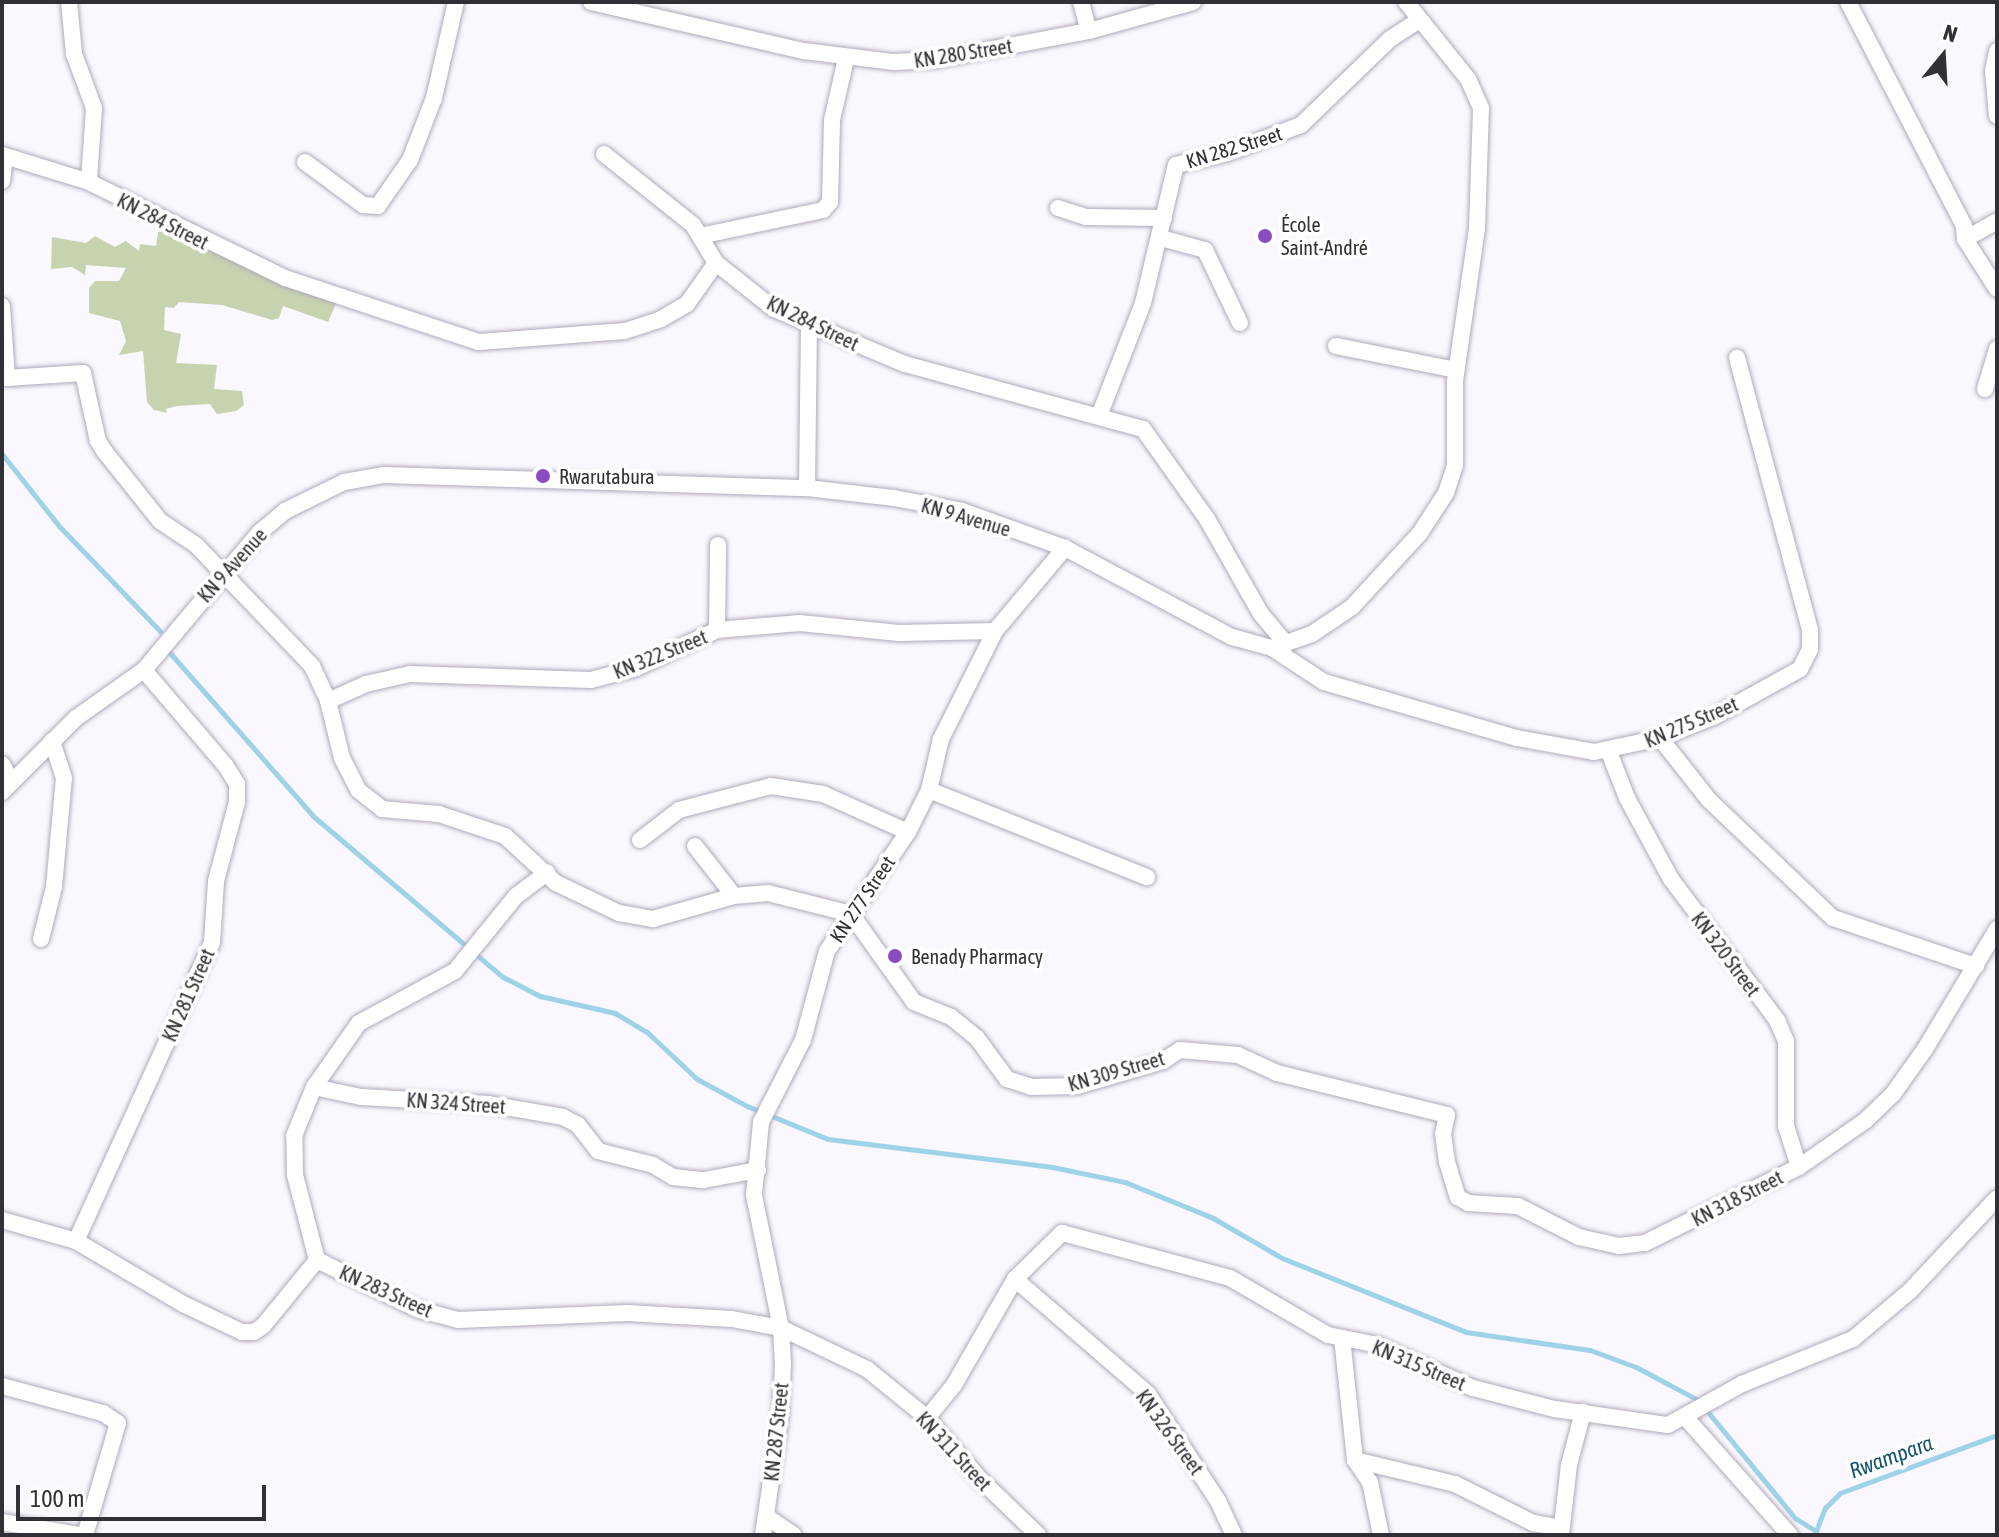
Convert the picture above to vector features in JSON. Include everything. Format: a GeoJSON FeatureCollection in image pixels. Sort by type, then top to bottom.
{"type":"FeatureCollection","features":[{"type":"Feature","properties":{"kind":"street"},"geometry":{"type":"LineString","coordinates":[[69,2],[74,54],[94,108],[89,182]]}},
{"type":"Feature","properties":{"kind":"street"},"geometry":{"type":"LineString","coordinates":[[305,162],[363,205],[378,206],[410,160],[434,98],[456,2]]}},
{"type":"Feature","properties":{"kind":"street","name":"KN 280 Street"},"geometry":{"type":"LineString","coordinates":[[591,2],[627,7],[846,59],[935,60],[1089,31],[1193,2]]}},
{"type":"Feature","properties":{"kind":"street"},"geometry":{"type":"LineString","coordinates":[[1081,2],[1089,31]]}},
{"type":"Feature","properties":{"kind":"street"},"geometry":{"type":"LineString","coordinates":[[1279,646],[1352,607],[1420,533],[1446,493],[1457,453],[1456,370],[1477,229],[1481,108],[1468,79],[1406,2]]}},
{"type":"Feature","properties":{"kind":"street"},"geometry":{"type":"LineString","coordinates":[[1848,2],[1964,226],[1965,239],[1997,289]]}},
{"type":"Feature","properties":{"kind":"street","name":"KN 282 Street"},"geometry":{"type":"LineString","coordinates":[[1099,416],[1143,303],[1176,165],[1227,153],[1301,125],[1390,39],[1419,20]]}},
{"type":"Feature","properties":{"kind":"street"},"geometry":{"type":"LineString","coordinates":[[1997,51],[1997,116]]}},
{"type":"Feature","properties":{"kind":"street"},"geometry":{"type":"LineString","coordinates":[[700,236],[823,210],[830,202],[832,120],[846,59]]}},
{"type":"Feature","properties":{"kind":"street"},"geometry":{"type":"LineString","coordinates":[[604,154],[693,225],[716,263]]}},
{"type":"Feature","properties":{"kind":"street"},"geometry":{"type":"LineString","coordinates":[[2,181],[4,156]]}},
{"type":"Feature","properties":{"kind":"street","name":"KN 284 Street"},"geometry":{"type":"LineString","coordinates":[[4,156],[89,182],[285,278],[479,342],[625,331],[661,319],[687,304],[716,263],[774,309],[809,325],[950,379],[1143,429],[1207,519],[1279,646]]}},
{"type":"Feature","properties":{"kind":"street"},"geometry":{"type":"LineString","coordinates":[[1058,208],[1086,217],[1164,218]]}},
{"type":"Feature","properties":{"kind":"street"},"geometry":{"type":"LineString","coordinates":[[1965,239],[1997,221]]}},
{"type":"Feature","properties":{"kind":"street"},"geometry":{"type":"LineString","coordinates":[[1161,238],[1205,250],[1240,323]]}},
{"type":"Feature","properties":{"kind":"street"},"geometry":{"type":"LineString","coordinates":[[2,306],[7,378],[83,373],[98,441],[105,452],[160,521],[196,545],[224,578],[294,644],[322,682],[342,758],[358,790],[382,809],[473,823],[505,836],[547,873],[584,898],[653,919],[734,896],[768,893],[851,914]]}},
{"type":"Feature","properties":{"kind":"street"},"geometry":{"type":"LineString","coordinates":[[807,488],[809,325]]}},
{"type":"Feature","properties":{"kind":"street"},"geometry":{"type":"LineString","coordinates":[[1336,346],[1456,370]]}},
{"type":"Feature","properties":{"kind":"street"},"geometry":{"type":"LineString","coordinates":[[1985,389],[1997,349]]}},
{"type":"Feature","properties":{"kind":"street","name":"KN 275 Street"},"geometry":{"type":"LineString","coordinates":[[1279,646],[1324,682],[1517,738],[1609,752],[1660,738],[1715,716],[1800,669],[1810,649],[1737,358]]}},
{"type":"Feature","properties":{"kind":"street","name":"KN 9 Avenue"},"geometry":{"type":"LineString","coordinates":[[6,787],[52,741],[144,670],[177,626],[224,578],[260,532],[285,511],[344,482],[384,475],[807,488],[854,491],[962,511],[1065,548],[1232,637],[1279,646]]}},
{"type":"Feature","properties":{"kind":"street"},"geometry":{"type":"LineString","coordinates":[[717,630],[718,545]]}},
{"type":"Feature","properties":{"kind":"street","name":"KN 277 Street"},"geometry":{"type":"LineString","coordinates":[[781,1328],[754,1195],[768,1100],[803,1040],[827,951],[908,832],[929,790],[941,739],[995,631],[1065,548]]}},
{"type":"Feature","properties":{"kind":"street","name":"KN 322 Street"},"geometry":{"type":"LineString","coordinates":[[328,701],[366,684],[410,674],[591,680],[636,668],[717,630],[800,623],[898,633],[995,631]]}},
{"type":"Feature","properties":{"kind":"street","name":"KN 281 Street"},"geometry":{"type":"LineString","coordinates":[[76,1241],[212,942],[216,881],[237,802],[237,784],[225,765],[144,670]]}},
{"type":"Feature","properties":{"kind":"street"},"geometry":{"type":"LineString","coordinates":[[1660,738],[1709,800],[1833,918],[1976,966]]}},
{"type":"Feature","properties":{"kind":"street"},"geometry":{"type":"LineString","coordinates":[[41,939],[54,887],[64,778],[52,741]]}},
{"type":"Feature","properties":{"kind":"street","name":"KN 320 Street"},"geometry":{"type":"LineString","coordinates":[[1609,752],[1627,798],[1671,879],[1777,1020],[1786,1041],[1786,1126],[1799,1167]]}},
{"type":"Feature","properties":{"kind":"street"},"geometry":{"type":"LineString","coordinates":[[2,764],[6,787]]}},
{"type":"Feature","properties":{"kind":"street"},"geometry":{"type":"LineString","coordinates":[[640,840],[679,810],[771,786],[823,794],[908,832]]}},
{"type":"Feature","properties":{"kind":"street"},"geometry":{"type":"LineString","coordinates":[[929,790],[1147,877]]}},
{"type":"Feature","properties":{"kind":"street"},"geometry":{"type":"LineString","coordinates":[[695,846],[734,896]]}},
{"type":"Feature","properties":{"kind":"street"},"geometry":{"type":"LineString","coordinates":[[317,1260],[295,1175],[294,1136],[314,1087],[359,1023],[455,971],[516,896],[547,873]]}},
{"type":"Feature","properties":{"kind":"street","name":"KN 309 Street"},"geometry":{"type":"LineString","coordinates":[[851,914],[914,1002],[951,1017],[977,1038],[1007,1079],[1031,1087],[1077,1086],[1163,1061],[1180,1050],[1208,1049],[1365,1097],[1447,1115]]}},
{"type":"Feature","properties":{"kind":"street","name":"KN 318 Street"},"geometry":{"type":"LineString","coordinates":[[1447,1115],[1445,1148],[1458,1197],[1480,1206],[1518,1206],[1579,1237],[1619,1246],[1673,1231],[1799,1167],[1842,1140],[1893,1094],[1997,929]]}},
{"type":"Feature","properties":{"kind":"street","name":"KN 324 Street"},"geometry":{"type":"LineString","coordinates":[[314,1087],[361,1097],[488,1104],[563,1117],[578,1125],[598,1151],[653,1165],[673,1177],[704,1180],[758,1170]]}},
{"type":"Feature","properties":{"kind":"street","name":"KN 315 Street"},"geometry":{"type":"LineString","coordinates":[[927,1418],[954,1385],[1015,1279],[1062,1233],[1230,1278],[1304,1323],[1342,1338],[1378,1345],[1447,1379],[1501,1397],[1654,1425],[1686,1418],[1742,1384],[1853,1339],[1910,1291],[1997,1198]]}},
{"type":"Feature","properties":{"kind":"street","name":"KN 283 Street"},"geometry":{"type":"LineString","coordinates":[[2,1220],[76,1241],[183,1304],[242,1332],[254,1332],[263,1326],[317,1260],[417,1309],[458,1320],[627,1313],[732,1319],[781,1328]]}},
{"type":"Feature","properties":{"kind":"street","name":"KN 326 Street"},"geometry":{"type":"LineString","coordinates":[[1015,1279],[1148,1394],[1218,1501],[1234,1535]]}},
{"type":"Feature","properties":{"kind":"street","name":"KN 311 Street"},"geometry":{"type":"LineString","coordinates":[[781,1328],[867,1369],[927,1418],[980,1479],[1038,1535]]}},
{"type":"Feature","properties":{"kind":"street","name":"KN 287 Street"},"geometry":{"type":"LineString","coordinates":[[763,1535],[780,1420],[781,1328]]}},
{"type":"Feature","properties":{"kind":"street"},"geometry":{"type":"LineString","coordinates":[[1342,1338],[1355,1460],[1370,1482],[1381,1535]]}},
{"type":"Feature","properties":{"kind":"street"},"geometry":{"type":"LineString","coordinates":[[2,1386],[103,1413],[118,1423],[85,1535]]}},
{"type":"Feature","properties":{"kind":"street"},"geometry":{"type":"LineString","coordinates":[[1355,1460],[1455,1484],[1533,1523],[1561,1532],[1569,1465],[1583,1412]]}},
{"type":"Feature","properties":{"kind":"street"},"geometry":{"type":"LineString","coordinates":[[1686,1418],[1790,1535]]}},
{"type":"Feature","properties":{"kind":"street"},"geometry":{"type":"LineString","coordinates":[[767,1517],[794,1535]]}},
{"type":"Feature","properties":{"kind":"street"},"geometry":{"type":"LineString","coordinates":[[2,1522],[78,1535]]}},
{"type":"Feature","properties":{"kind":"green space"},"geometry":{"type":"Polygon","coordinates":[[[160,221],[208,250],[337,301],[328,322],[283,306],[279,318],[272,320],[222,305],[179,302],[174,308],[165,307],[164,330],[181,334],[176,363],[217,365],[214,389],[242,391],[244,405],[236,411],[217,414],[210,404],[177,406],[166,409],[167,413],[154,410],[147,402],[143,351],[119,355],[126,341],[120,321],[89,313],[89,288],[95,281],[119,281],[126,268],[86,265],[85,275],[72,267],[51,269],[52,237],[86,243],[95,236],[115,247],[126,241],[139,251],[140,244],[156,246],[160,221]]]}},
{"type":"Feature","properties":{"kind":"waterway"},"geometry":{"type":"LineString","coordinates":[[2,454],[59,526],[160,631]]}},
{"type":"Feature","properties":{"kind":"waterway","name":"Rwampara"},"geometry":{"type":"LineString","coordinates":[[170,653],[313,816],[503,977],[540,996],[615,1013],[647,1032],[697,1079],[747,1106],[828,1139],[1052,1167],[1125,1182],[1213,1218],[1282,1258],[1466,1332],[1590,1350],[1636,1367],[1698,1400],[1795,1518],[1816,1531],[1825,1508],[1840,1493],[1997,1435]]}},
{"type":"Feature","properties":{"kind":"place","name":"École Saint-André"},"geometry":{"type":"Point","coordinates":[1265,236]}},
{"type":"Feature","properties":{"kind":"place","name":"Rwarutabura"},"geometry":{"type":"Point","coordinates":[543,476]}},
{"type":"Feature","properties":{"kind":"place","name":"Benady Pharmacy"},"geometry":{"type":"Point","coordinates":[895,956]}}]}
